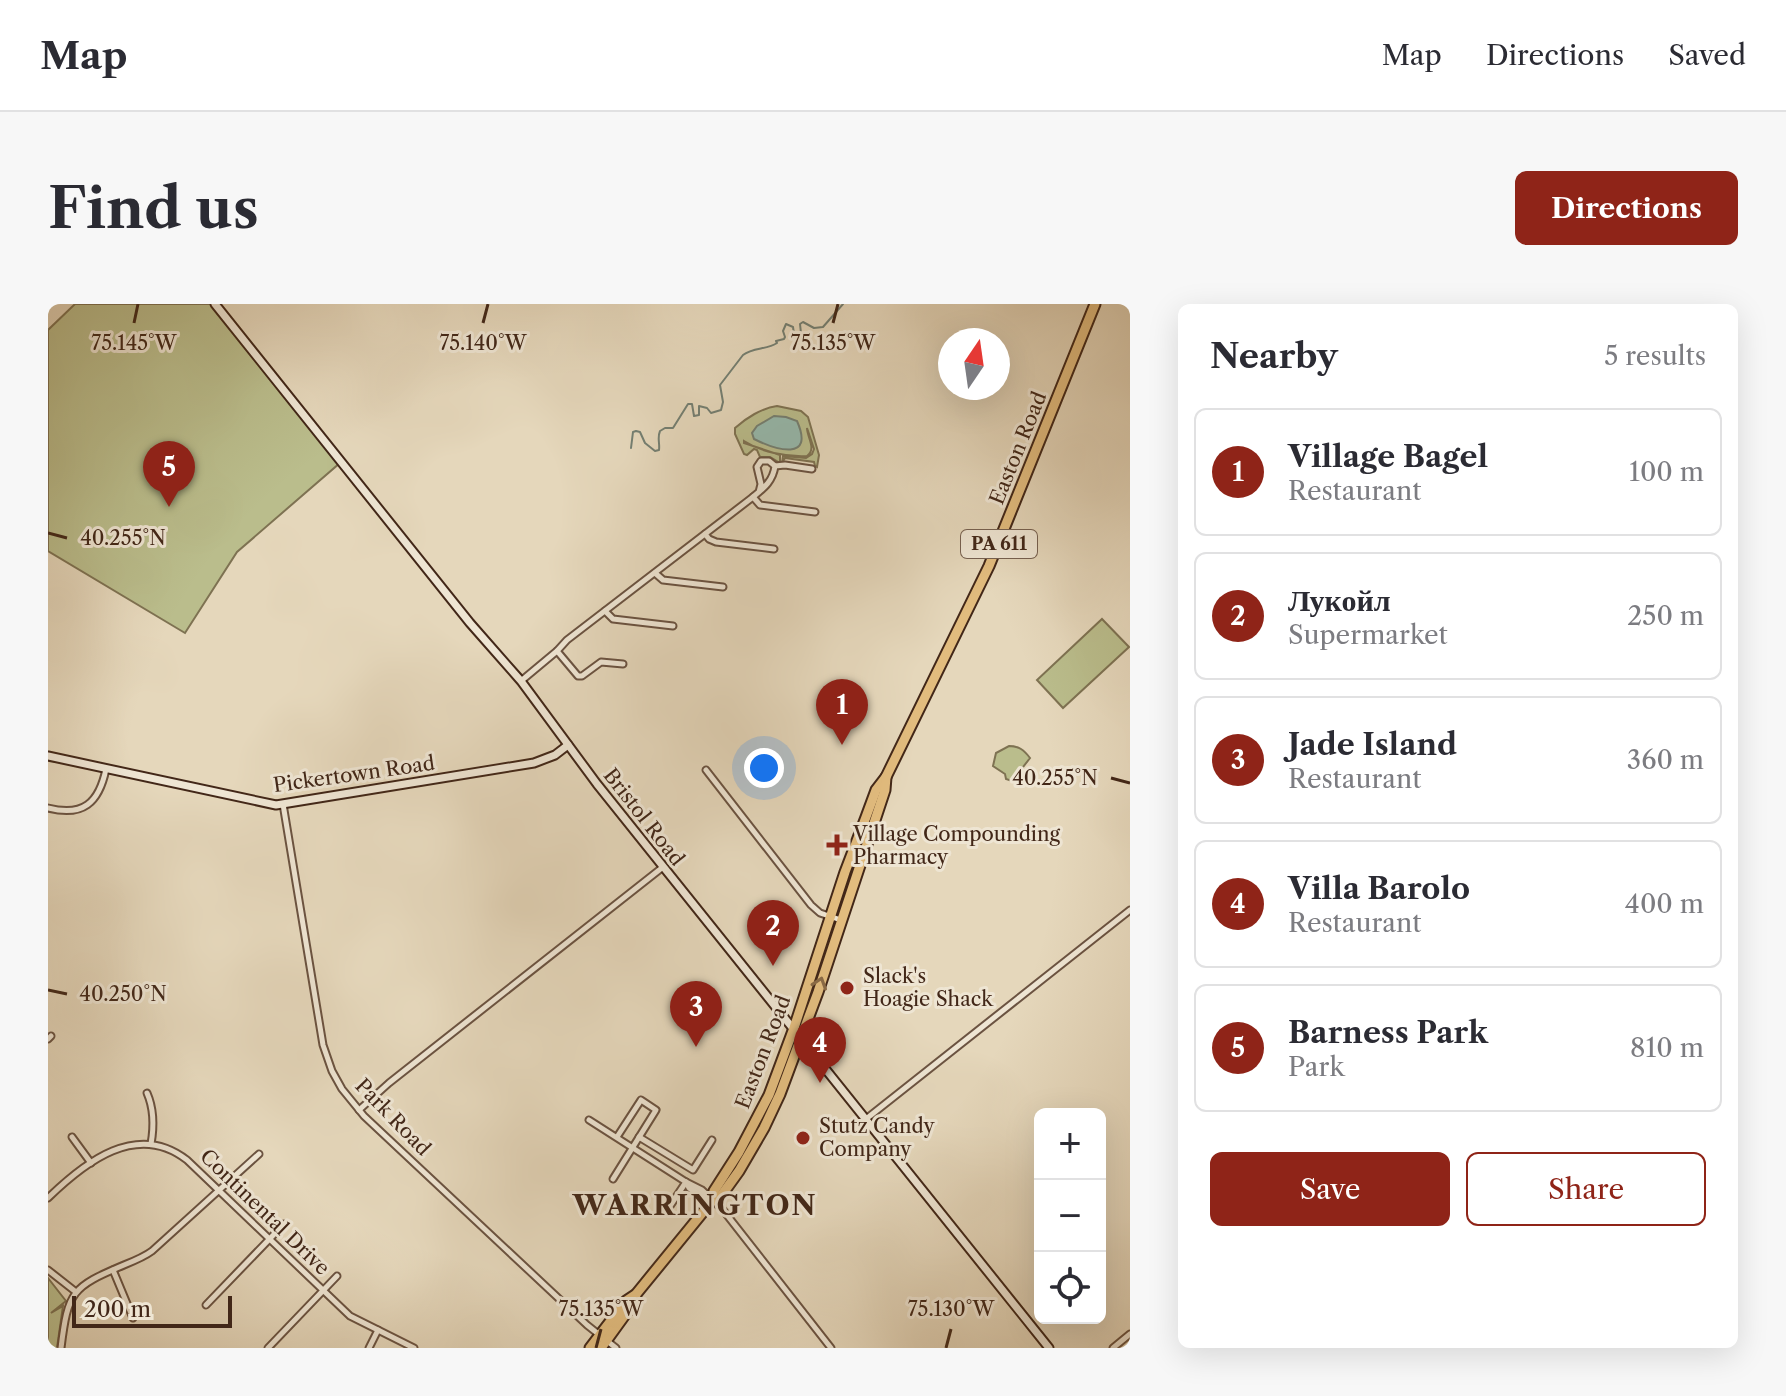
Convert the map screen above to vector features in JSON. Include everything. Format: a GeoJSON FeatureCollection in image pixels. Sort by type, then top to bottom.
{"type":"FeatureCollection","features":[{"type":"Feature","properties":{"kind":"highway","name":"Easton Road"},"geometry":{"type":"LineString","coordinates":[[590,1348],[602,1341],[626,1301],[637,1293],[712,1201],[721,1196],[764,1128],[801,1038],[836,918],[845,872],[876,790],[886,777],[989,566],[1095,304]]}},
{"type":"Feature","properties":{"kind":"highway","name":"Easton Road"},"geometry":{"type":"LineString","coordinates":[[712,1201],[714,1191],[769,1095],[836,918]]}},
{"type":"Feature","properties":{"kind":"main road","name":"Bristol Road"},"geometry":{"type":"LineString","coordinates":[[215,304],[470,623],[521,681],[597,784],[1049,1348]]}},
{"type":"Feature","properties":{"kind":"main road","name":"Pickertown Road"},"geometry":{"type":"LineString","coordinates":[[48,756],[276,805],[534,763],[555,755],[568,745]]}},
{"type":"Feature","properties":{"kind":"street"},"geometry":{"type":"LineString","coordinates":[[759,492],[758,464],[766,460],[775,466],[812,469]]}},
{"type":"Feature","properties":{"kind":"street"},"geometry":{"type":"LineString","coordinates":[[521,681],[567,640],[759,492],[772,478],[775,466]]}},
{"type":"Feature","properties":{"kind":"street"},"geometry":{"type":"LineString","coordinates":[[753,497],[760,505],[815,512]]}},
{"type":"Feature","properties":{"kind":"street"},"geometry":{"type":"LineString","coordinates":[[705,534],[712,541],[774,549]]}},
{"type":"Feature","properties":{"kind":"street"},"geometry":{"type":"LineString","coordinates":[[655,573],[663,580],[723,587]]}},
{"type":"Feature","properties":{"kind":"street"},"geometry":{"type":"LineString","coordinates":[[605,611],[613,619],[673,626]]}},
{"type":"Feature","properties":{"kind":"street"},"geometry":{"type":"LineString","coordinates":[[557,651],[578,676],[601,662],[623,664]]}},
{"type":"Feature","properties":{"kind":"street"},"geometry":{"type":"LineString","coordinates":[[48,808],[70,811],[91,803],[102,786],[106,769]]}},
{"type":"Feature","properties":{"kind":"street"},"geometry":{"type":"LineString","coordinates":[[706,770],[816,911],[836,918]]}},
{"type":"Feature","properties":{"kind":"street","name":"Park Road"},"geometry":{"type":"LineString","coordinates":[[283,804],[323,1045],[342,1089],[359,1110],[602,1341],[616,1348]]}},
{"type":"Feature","properties":{"kind":"street"},"geometry":{"type":"LineString","coordinates":[[359,1110],[663,867]]}},
{"type":"Feature","properties":{"kind":"street"},"geometry":{"type":"LineString","coordinates":[[866,1119],[1130,910]]}},
{"type":"Feature","properties":{"kind":"street"},"geometry":{"type":"LineString","coordinates":[[48,1198],[91,1163],[121,1147],[151,1144],[152,1114],[147,1093]]}},
{"type":"Feature","properties":{"kind":"street"},"geometry":{"type":"LineString","coordinates":[[613,1179],[656,1110],[641,1100],[617,1138]]}},
{"type":"Feature","properties":{"kind":"street"},"geometry":{"type":"LineString","coordinates":[[589,1120],[686,1182],[689,1188],[723,1210],[831,1348]]}},
{"type":"Feature","properties":{"kind":"street"},"geometry":{"type":"LineString","coordinates":[[72,1137],[91,1163]]}},
{"type":"Feature","properties":{"kind":"street"},"geometry":{"type":"LineString","coordinates":[[639,1137],[693,1170],[712,1140]]}},
{"type":"Feature","properties":{"kind":"street","name":"Continental Drive"},"geometry":{"type":"LineString","coordinates":[[151,1144],[181,1155],[350,1316],[414,1348]]}},
{"type":"Feature","properties":{"kind":"street"},"geometry":{"type":"LineString","coordinates":[[61,1348],[67,1312],[76,1292],[94,1278],[152,1251],[259,1154]]}},
{"type":"Feature","properties":{"kind":"street"},"geometry":{"type":"LineString","coordinates":[[669,1171],[677,1160]]}},
{"type":"Feature","properties":{"kind":"street"},"geometry":{"type":"LineString","coordinates":[[666,1212],[686,1182]]}},
{"type":"Feature","properties":{"kind":"street"},"geometry":{"type":"LineString","coordinates":[[206,1305],[284,1224]]}},
{"type":"Feature","properties":{"kind":"street"},"geometry":{"type":"LineString","coordinates":[[48,1270],[76,1292]]}},
{"type":"Feature","properties":{"kind":"street"},"geometry":{"type":"LineString","coordinates":[[113,1270],[133,1318]]}},
{"type":"Feature","properties":{"kind":"street"},"geometry":{"type":"LineString","coordinates":[[268,1348],[337,1276]]}},
{"type":"Feature","properties":{"kind":"street"},"geometry":{"type":"LineString","coordinates":[[369,1348],[378,1330]]}},
{"type":"Feature","properties":{"kind":"street"},"geometry":{"type":"LineString","coordinates":[[1113,1348],[1130,1334]]}},
{"type":"Feature","properties":{"kind":"green space"},"geometry":{"type":"Polygon","coordinates":[[[75,304],[215,304],[341,462],[237,552],[185,633],[48,551],[48,330],[75,304]]]}},
{"type":"Feature","properties":{"kind":"green space"},"geometry":{"type":"Polygon","coordinates":[[[771,407],[801,411],[808,417],[819,455],[817,467],[814,462],[785,458],[782,463],[783,456],[806,458],[812,454],[814,449],[807,428],[811,450],[807,456],[774,453],[780,455],[780,463],[770,457],[760,457],[754,449],[744,454],[735,428],[754,414],[771,407]]]}},
{"type":"Feature","properties":{"kind":"green space"},"geometry":{"type":"Polygon","coordinates":[[[1102,619],[1129,647],[1063,708],[1037,680],[1102,619]]]}},
{"type":"Feature","properties":{"kind":"green space"},"geometry":{"type":"Polygon","coordinates":[[[1009,746],[1021,749],[1030,758],[1020,771],[1022,777],[1015,782],[1006,779],[1005,774],[993,766],[996,753],[1009,746]]]}},
{"type":"Feature","properties":{"kind":"green space"},"geometry":{"type":"Polygon","coordinates":[[[48,1278],[66,1301],[51,1313],[63,1306],[57,1348],[48,1348],[48,1278]]]}},
{"type":"Feature","properties":{"kind":"water"},"geometry":{"type":"Polygon","coordinates":[[[774,416],[797,421],[801,443],[797,448],[782,449],[754,439],[752,433],[757,426],[774,416]]]}},
{"type":"Feature","properties":{"kind":"waterway"},"geometry":{"type":"LineString","coordinates":[[631,448],[633,432],[636,431],[640,432],[645,443],[655,451],[659,450],[660,431],[673,428],[688,404],[692,404],[694,416],[699,415],[699,406],[711,413],[721,410],[720,385],[743,355],[784,339],[786,324],[793,327],[794,334],[801,333],[800,324],[803,322],[814,328],[823,327],[843,304]]}},
{"type":"Feature","properties":{"kind":"place","name":"Barness Park"},"geometry":{"type":"Point","coordinates":[169,507]}},
{"type":"Feature","properties":{"kind":"place","name":"Village Bagel"},"geometry":{"type":"Point","coordinates":[842,745]}},
{"type":"Feature","properties":{"kind":"place","name":"Village Compounding Pharmacy"},"geometry":{"type":"Point","coordinates":[837,845]}},
{"type":"Feature","properties":{"kind":"place","name":"Лукойл"},"geometry":{"type":"Point","coordinates":[773,966]}},
{"type":"Feature","properties":{"kind":"place","name":"Slack's Hoagie Shack"},"geometry":{"type":"Point","coordinates":[847,988]}},
{"type":"Feature","properties":{"kind":"place","name":"Jade Island"},"geometry":{"type":"Point","coordinates":[696,1047]}},
{"type":"Feature","properties":{"kind":"place","name":"Villa Barolo"},"geometry":{"type":"Point","coordinates":[820,1083]}},
{"type":"Feature","properties":{"kind":"place","name":"Stutz Candy Company"},"geometry":{"type":"Point","coordinates":[803,1138]}},
{"type":"Feature","properties":{"kind":"district","name":"WARRINGTON"},"geometry":{"type":"Point","coordinates":[695,1205]}}]}
